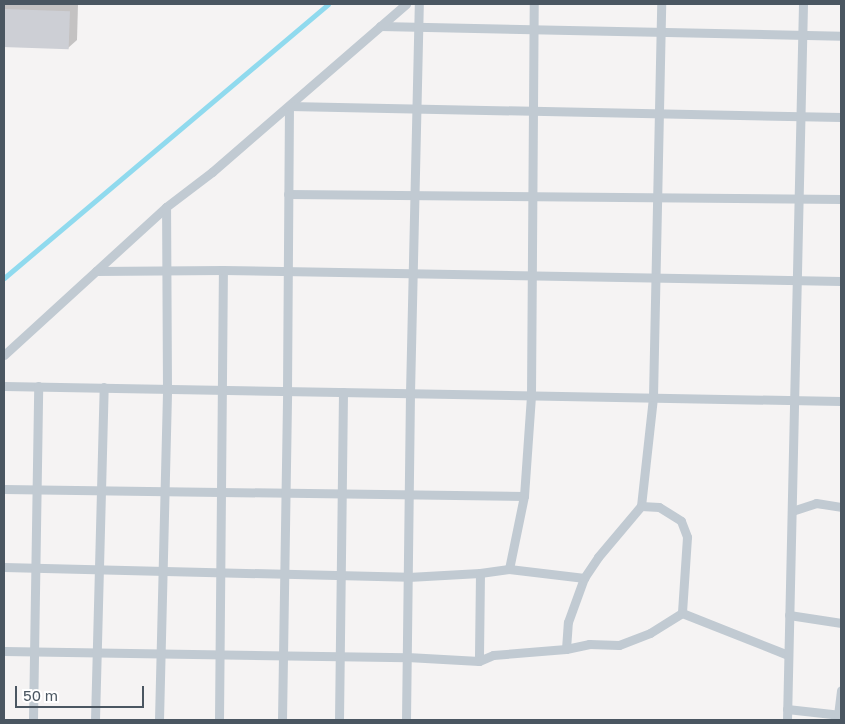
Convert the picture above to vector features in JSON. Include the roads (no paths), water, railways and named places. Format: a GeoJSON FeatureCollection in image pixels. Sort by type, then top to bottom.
{"type":"FeatureCollection","features":[{"type":"Feature","properties":{"kind":"lane"},"geometry":{"type":"LineString","coordinates":[[4,355],[166,207],[212,172],[406,4]]}},
{"type":"Feature","properties":{"kind":"lane"},"geometry":{"type":"LineString","coordinates":[[406,720],[410,393],[419,4]]}},
{"type":"Feature","properties":{"kind":"lane"},"geometry":{"type":"LineString","coordinates":[[509,569],[524,496],[531,395],[534,4]]}},
{"type":"Feature","properties":{"kind":"lane"},"geometry":{"type":"LineString","coordinates":[[566,649],[568,622],[584,578],[598,557],[642,506],[653,398],[660,4]]}},
{"type":"Feature","properties":{"kind":"lane"},"geometry":{"type":"LineString","coordinates":[[787,720],[803,4]]}},
{"type":"Feature","properties":{"kind":"lane"},"geometry":{"type":"LineString","coordinates":[[380,26],[841,36]]}},
{"type":"Feature","properties":{"kind":"lane"},"geometry":{"type":"LineString","coordinates":[[289,106],[841,117]]}},
{"type":"Feature","properties":{"kind":"lane"},"geometry":{"type":"LineString","coordinates":[[282,720],[289,106]]}},
{"type":"Feature","properties":{"kind":"lane"},"geometry":{"type":"LineString","coordinates":[[288,194],[841,199]]}},
{"type":"Feature","properties":{"kind":"lane"},"geometry":{"type":"LineString","coordinates":[[159,720],[167,388],[166,207]]}},
{"type":"Feature","properties":{"kind":"lane"},"geometry":{"type":"LineString","coordinates":[[96,270],[223,270],[841,281]]}},
{"type":"Feature","properties":{"kind":"lane"},"geometry":{"type":"LineString","coordinates":[[219,720],[223,270]]}},
{"type":"Feature","properties":{"kind":"lane"},"geometry":{"type":"LineString","coordinates":[[4,386],[841,401]]}},
{"type":"Feature","properties":{"kind":"lane"},"geometry":{"type":"LineString","coordinates":[[33,720],[38,386]]}},
{"type":"Feature","properties":{"kind":"lane"},"geometry":{"type":"LineString","coordinates":[[95,720],[104,387]]}},
{"type":"Feature","properties":{"kind":"lane"},"geometry":{"type":"LineString","coordinates":[[339,720],[344,392]]}},
{"type":"Feature","properties":{"kind":"lane"},"geometry":{"type":"LineString","coordinates":[[4,489],[524,496]]}},
{"type":"Feature","properties":{"kind":"lane"},"geometry":{"type":"LineString","coordinates":[[792,511],[816,503],[841,507]]}},
{"type":"Feature","properties":{"kind":"lane"},"geometry":{"type":"LineString","coordinates":[[642,506],[659,507],[681,522],[688,537],[682,613]]}},
{"type":"Feature","properties":{"kind":"lane"},"geometry":{"type":"LineString","coordinates":[[4,567],[408,577],[480,573],[509,569],[584,578]]}},
{"type":"Feature","properties":{"kind":"lane"},"geometry":{"type":"LineString","coordinates":[[478,661],[480,573]]}},
{"type":"Feature","properties":{"kind":"lane"},"geometry":{"type":"LineString","coordinates":[[4,651],[407,657],[478,661],[493,655],[566,649],[589,644],[619,645],[650,633],[682,613]]}},
{"type":"Feature","properties":{"kind":"lane"},"geometry":{"type":"LineString","coordinates":[[682,613],[788,655]]}},
{"type":"Feature","properties":{"kind":"lane"},"geometry":{"type":"LineString","coordinates":[[789,615],[841,623]]}},
{"type":"Feature","properties":{"kind":"lane"},"geometry":{"type":"LineString","coordinates":[[787,709],[840,715],[841,690]]}},
{"type":"Feature","properties":{"kind":"waterway"},"geometry":{"type":"LineString","coordinates":[[4,278],[328,4]]}}]}
